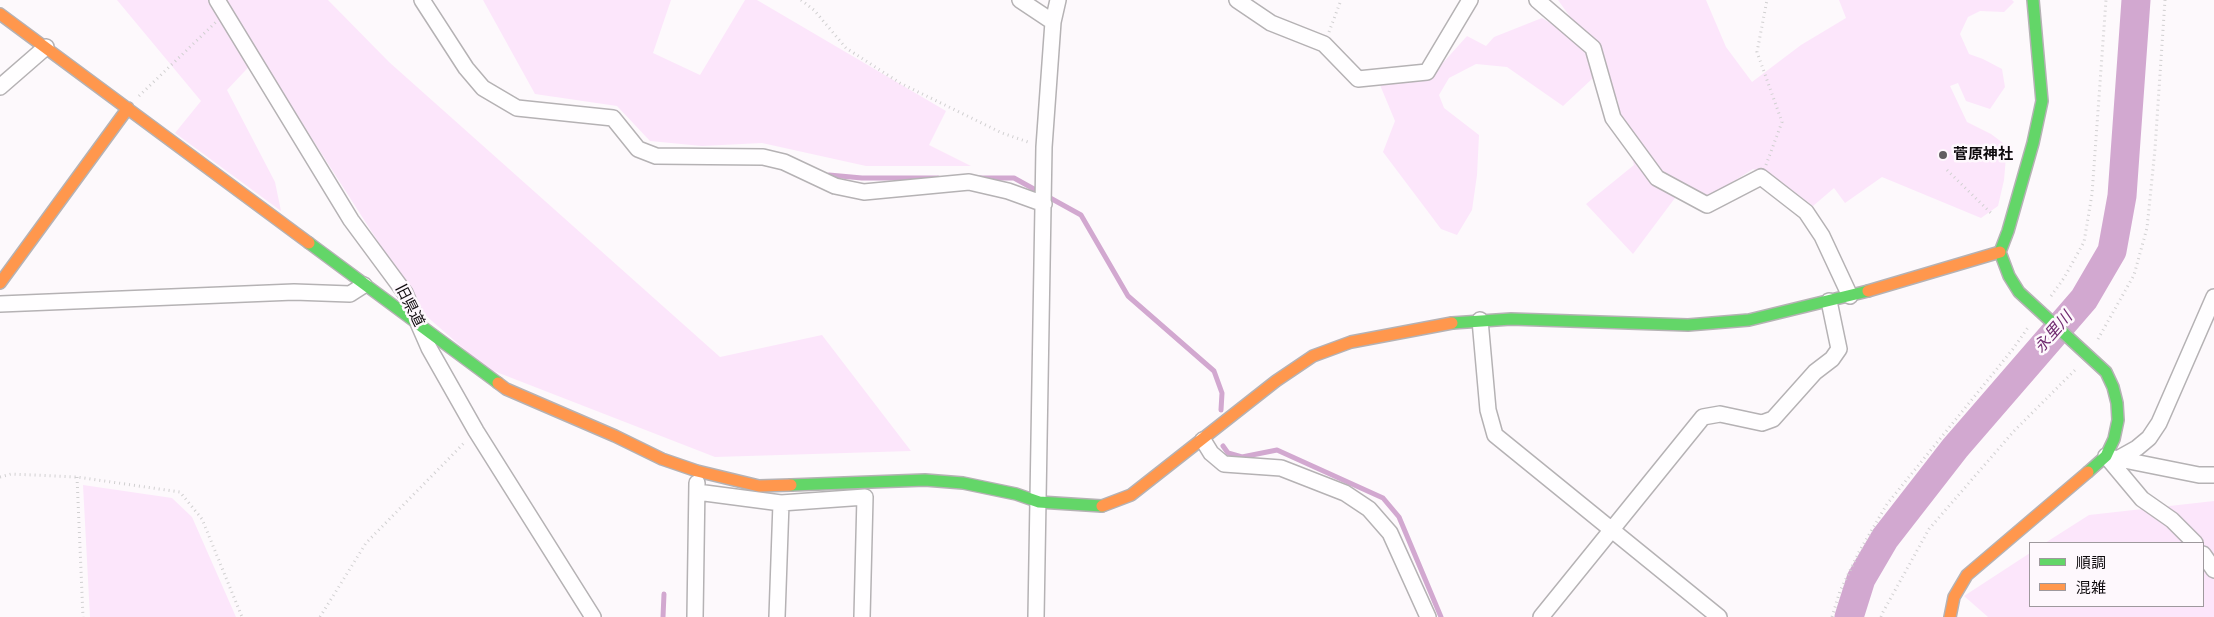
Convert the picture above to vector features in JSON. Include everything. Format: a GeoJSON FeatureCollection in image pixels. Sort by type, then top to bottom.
{"type":"FeatureCollection","features":[{"type":"Feature","properties":{"kind":"street","name":"旧県道"},"geometry":{"type":"LineString","coordinates":[[217,0],[351,220],[405,293],[429,348],[476,430],[593,617]]}},
{"type":"Feature","properties":{"kind":"street"},"geometry":{"type":"LineString","coordinates":[[422,0],[466,68],[482,88],[517,108],[613,118],[638,149],[656,156],[763,157],[784,162],[835,186],[864,192],[969,182],[1008,191],[1044,196]]}},
{"type":"Feature","properties":{"kind":"street"},"geometry":{"type":"LineString","coordinates":[[1020,0],[1053,22]]}},
{"type":"Feature","properties":{"kind":"street"},"geometry":{"type":"LineString","coordinates":[[1036,617],[1044,148],[1053,22],[1058,0]]}},
{"type":"Feature","properties":{"kind":"street"},"geometry":{"type":"LineString","coordinates":[[1237,0],[1271,23],[1324,44],[1358,79],[1427,72],[1470,0]]}},
{"type":"Feature","properties":{"kind":"street"},"geometry":{"type":"LineString","coordinates":[[1537,0],[1592,48],[1613,118],[1657,178],[1707,205],[1761,177],[1806,212],[1822,236],[1850,296]]}},
{"type":"Feature","properties":{"kind":"street"},"geometry":{"type":"LineString","coordinates":[[2032,0],[2042,101],[2033,143],[2008,232],[2000,252],[2009,276],[2019,292],[2106,372],[2113,387],[2117,403],[2118,420],[2112,457],[2142,499],[2172,520],[2194,542]]}},
{"type":"Feature","properties":{"kind":"street"},"geometry":{"type":"LineString","coordinates":[[0,14],[364,285],[506,388],[662,459],[697,472],[759,486],[925,480],[944,481],[1016,494],[1039,502],[1105,506],[1131,495],[1276,381],[1313,356],[1360,340],[1435,325],[1480,320],[1688,325],[1749,320],[1850,296],[2000,252]]}},
{"type":"Feature","properties":{"kind":"street"},"geometry":{"type":"LineString","coordinates":[[0,87],[46,47]]}},
{"type":"Feature","properties":{"kind":"street"},"geometry":{"type":"LineString","coordinates":[[0,283],[128,108]]}},
{"type":"Feature","properties":{"kind":"street"},"geometry":{"type":"LineString","coordinates":[[0,304],[294,292],[350,294],[364,285]]}},
{"type":"Feature","properties":{"kind":"street"},"geometry":{"type":"LineString","coordinates":[[1950,617],[1954,597],[1967,575],[2112,457],[2137,448],[2149,438],[2159,423],[2214,297]]}},
{"type":"Feature","properties":{"kind":"street"},"geometry":{"type":"LineString","coordinates":[[1541,617],[1703,417],[1720,414],[1762,423],[1774,419],[1815,372],[1832,359],[1839,349],[1829,301]]}},
{"type":"Feature","properties":{"kind":"street"},"geometry":{"type":"LineString","coordinates":[[1480,320],[1488,410],[1495,435],[1613,528],[1719,617]]}},
{"type":"Feature","properties":{"kind":"street"},"geometry":{"type":"LineString","coordinates":[[1203,440],[1211,453],[1224,464],[1281,468],[1345,493],[1369,508],[1390,533],[1428,617]]}},
{"type":"Feature","properties":{"kind":"street"},"geometry":{"type":"LineString","coordinates":[[2112,457],[2199,475],[2214,475]]}},
{"type":"Feature","properties":{"kind":"street"},"geometry":{"type":"LineString","coordinates":[[695,617],[697,472]]}},
{"type":"Feature","properties":{"kind":"street"},"geometry":{"type":"LineString","coordinates":[[697,492],[781,503],[865,497],[862,617]]}},
{"type":"Feature","properties":{"kind":"street"},"geometry":{"type":"LineString","coordinates":[[777,617],[781,503]]}},
{"type":"Feature","properties":{"kind":"street"},"geometry":{"type":"LineString","coordinates":[[2204,555],[2214,570]]}},
{"type":"Feature","properties":{"kind":"path"},"geometry":{"type":"LineString","coordinates":[[801,0],[814,10],[846,48],[900,83],[1002,133],[1044,148]]}},
{"type":"Feature","properties":{"kind":"path"},"geometry":{"type":"LineString","coordinates":[[1324,44],[1342,0]]}},
{"type":"Feature","properties":{"kind":"path"},"geometry":{"type":"LineString","coordinates":[[1761,177],[1782,122],[1757,52],[1767,0]]}},
{"type":"Feature","properties":{"kind":"path"},"geometry":{"type":"LineString","coordinates":[[1832,617],[1840,591],[1859,552],[1887,504],[2042,314],[2084,242],[2092,194],[2106,0]]}},
{"type":"Feature","properties":{"kind":"path"},"geometry":{"type":"LineString","coordinates":[[128,108],[162,72],[226,14]]}},
{"type":"Feature","properties":{"kind":"path"},"geometry":{"type":"LineString","coordinates":[[1947,170],[1989,210]]}},
{"type":"Feature","properties":{"kind":"path"},"geometry":{"type":"LineString","coordinates":[[320,617],[366,543],[476,430]]}},
{"type":"Feature","properties":{"kind":"path"},"geometry":{"type":"LineString","coordinates":[[0,477],[11,474],[77,477],[180,492],[202,519],[242,617]]}},
{"type":"Feature","properties":{"kind":"path"},"geometry":{"type":"LineString","coordinates":[[77,477],[83,617]]}},
{"type":"Feature","properties":{"kind":"shaded area"},"geometry":{"type":"Polygon","coordinates":[[[117,0],[328,0],[389,62],[720,357],[822,335],[911,451],[715,457],[486,368],[425,315],[259,56],[227,90],[275,182],[281,211],[175,133],[201,101],[117,0]]]}},
{"type":"Feature","properties":{"kind":"shaded area"},"geometry":{"type":"Polygon","coordinates":[[[483,0],[671,0],[653,53],[700,75],[745,0],[757,0],[946,111],[929,145],[971,166],[866,166],[762,143],[702,146],[650,141],[617,106],[535,94],[483,0]]]}},
{"type":"Feature","properties":{"kind":"shaded area"},"geometry":{"type":"Polygon","coordinates":[[[1558,0],[1706,0],[1726,47],[1752,82],[1801,45],[1846,18],[1839,0],[2012,0],[2014,2],[2004,12],[1980,11],[1968,17],[1960,34],[1969,54],[2002,69],[2005,87],[1990,109],[1966,101],[1958,83],[1950,86],[1967,122],[1991,134],[2007,146],[2004,180],[1998,206],[1981,218],[1882,177],[1845,203],[1834,188],[1813,206],[1781,182],[1753,169],[1708,198],[1684,186],[1633,254],[1586,204],[1634,165],[1619,116],[1618,100],[1593,78],[1563,106],[1507,67],[1476,64],[1449,78],[1439,95],[1444,108],[1479,135],[1477,175],[1472,210],[1457,235],[1441,229],[1383,152],[1395,121],[1380,85],[1441,65],[1467,36],[1486,46],[1494,37],[1542,18],[1564,31],[1573,21],[1558,0]]]}},
{"type":"Feature","properties":{"kind":"shaded area"},"geometry":{"type":"Polygon","coordinates":[[[83,485],[172,498],[192,517],[236,617],[90,617],[83,485]]]}},
{"type":"Feature","properties":{"kind":"shaded area"},"geometry":{"type":"Polygon","coordinates":[[[2214,501],[2214,617],[1988,617],[1964,596],[2029,554],[2029,607],[2204,607],[2204,542],[2047,542],[2089,515],[2214,501]]]}},
{"type":"Feature","properties":{"kind":"waterway","name":"永里川"},"geometry":{"type":"LineString","coordinates":[[1849,617],[1861,579],[1885,538],[1955,448],[2084,299],[2112,251],[2122,196],[2136,0]]}},
{"type":"Feature","properties":{"kind":"waterway"},"geometry":{"type":"LineString","coordinates":[[829,175],[862,178],[938,178]]}},
{"type":"Feature","properties":{"kind":"waterway"},"geometry":{"type":"LineString","coordinates":[[979,178],[1014,178],[1081,215],[1128,296],[1214,371],[1222,393],[1221,410]]}},
{"type":"Feature","properties":{"kind":"waterway"},"geometry":{"type":"LineString","coordinates":[[1223,446],[1228,453],[1242,457],[1277,450],[1383,498],[1399,517],[1441,617]]}},
{"type":"Feature","properties":{"kind":"waterway"},"geometry":{"type":"LineString","coordinates":[[663,617],[664,594]]}},
{"type":"Feature","properties":{"kind":"traffic: fast"},"geometry":{"type":"LineString","coordinates":[[2033,0],[2042,101],[2033,143],[2008,231],[2000,252],[2009,276],[2019,292],[2106,372],[2113,387],[2117,403],[2118,420],[2114,439],[2106,456],[2088,472]]}},
{"type":"Feature","properties":{"kind":"traffic: fast"},"geometry":{"type":"LineString","coordinates":[[309,243],[498,383]]}},
{"type":"Feature","properties":{"kind":"traffic: fast"},"geometry":{"type":"LineString","coordinates":[[1452,323],[1511,319],[1688,325],[1749,320],[1868,291]]}},
{"type":"Feature","properties":{"kind":"traffic: fast"},"geometry":{"type":"LineString","coordinates":[[791,485],[925,480],[963,483],[1016,494],[1039,502],[1102,506]]}},
{"type":"Feature","properties":{"kind":"traffic: slow"},"geometry":{"type":"LineString","coordinates":[[0,14],[309,243]]}},
{"type":"Feature","properties":{"kind":"traffic: slow"},"geometry":{"type":"LineString","coordinates":[[0,283],[128,108]]}},
{"type":"Feature","properties":{"kind":"traffic: slow"},"geometry":{"type":"LineString","coordinates":[[1868,291],[2000,252]]}},
{"type":"Feature","properties":{"kind":"traffic: slow"},"geometry":{"type":"LineString","coordinates":[[1102,506],[1131,495],[1276,381],[1313,356],[1351,342],[1452,323]]}},
{"type":"Feature","properties":{"kind":"traffic: slow"},"geometry":{"type":"LineString","coordinates":[[498,383],[506,389],[615,436],[662,459],[697,471],[759,486],[791,485]]}},
{"type":"Feature","properties":{"kind":"traffic: slow"},"geometry":{"type":"LineString","coordinates":[[1950,617],[1954,597],[1967,575],[2088,472]]}},
{"type":"Feature","properties":{"kind":"place","name":"菅原神社"},"geometry":{"type":"Point","coordinates":[1943,155]}}]}
